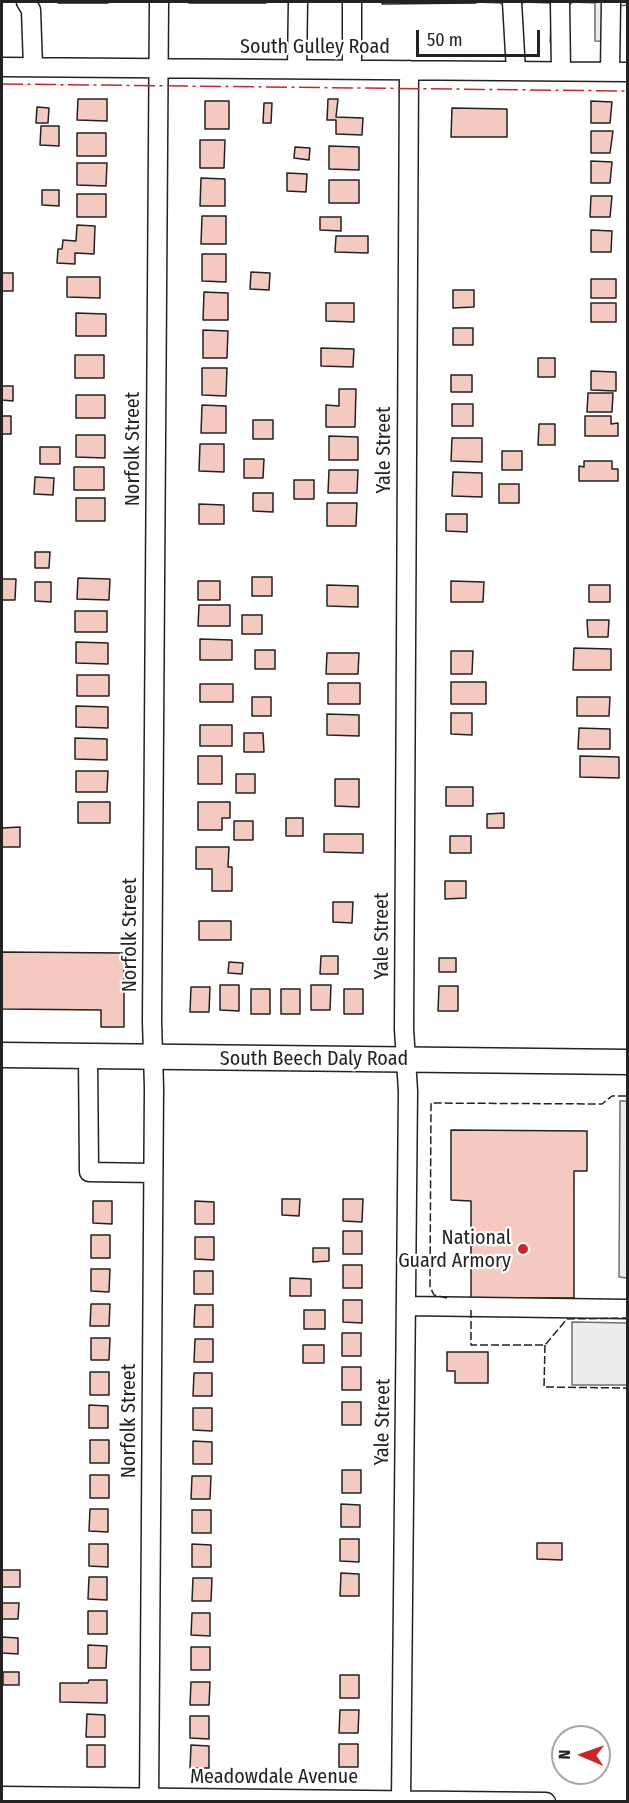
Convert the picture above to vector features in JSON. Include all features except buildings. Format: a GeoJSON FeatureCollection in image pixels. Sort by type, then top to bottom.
{"type":"FeatureCollection","features":[{"type":"Feature","properties":{"kind":"main road","name":"South Beech Daly Road"},"geometry":{"type":"LineString","coordinates":[[2,1055],[627,1062]]}},
{"type":"Feature","properties":{"kind":"street"},"geometry":{"type":"LineString","coordinates":[[26,2],[31,10],[33,67]]}},
{"type":"Feature","properties":{"kind":"street","name":"Norfolk Street"},"geometry":{"type":"LineString","coordinates":[[149,1800],[159,2]]}},
{"type":"Feature","properties":{"kind":"street"},"geometry":{"type":"LineString","coordinates":[[297,69],[298,2]]}},
{"type":"Feature","properties":{"kind":"street"},"geometry":{"type":"LineString","coordinates":[[352,2],[352,70]]}},
{"type":"Feature","properties":{"kind":"street"},"geometry":{"type":"LineString","coordinates":[[512,2],[516,71]]}},
{"type":"Feature","properties":{"kind":"street"},"geometry":{"type":"LineString","coordinates":[[560,2],[561,71]]}},
{"type":"Feature","properties":{"kind":"street"},"geometry":{"type":"LineString","coordinates":[[611,2],[619,72]]}},
{"type":"Feature","properties":{"kind":"street","name":"South Gulley Road"},"geometry":{"type":"LineString","coordinates":[[2,67],[619,72]]}},
{"type":"Feature","properties":{"kind":"street","name":"Yale Street"},"geometry":{"type":"LineString","coordinates":[[401,1800],[407,1306],[404,1017],[409,70]]}},
{"type":"Feature","properties":{"kind":"street"},"geometry":{"type":"LineString","coordinates":[[88,1056],[89,1172],[153,1173]]}},
{"type":"Feature","properties":{"kind":"street"},"geometry":{"type":"LineString","coordinates":[[407,1306],[627,1310]]}},
{"type":"Feature","properties":{"kind":"street","name":"Meadowdale Avenue"},"geometry":{"type":"LineString","coordinates":[[2,1796],[149,1800],[546,1802]]}},
{"type":"Feature","properties":{"kind":"shaded area"},"geometry":{"type":"Polygon","coordinates":[[[476,2],[524,2],[520,6],[505,6],[500,3],[476,2]]]}},
{"type":"Feature","properties":{"kind":"shaded area"},"geometry":{"type":"Polygon","coordinates":[[[524,2],[573,2],[568,6],[568,42],[550,42],[552,5],[524,2]]]}},
{"type":"Feature","properties":{"kind":"shaded area"},"geometry":{"type":"Polygon","coordinates":[[[573,2],[627,2],[628,5],[618,6],[615,42],[595,41],[595,3],[573,2]]]}},
{"type":"Feature","properties":{"kind":"shaded area"},"geometry":{"type":"Polygon","coordinates":[[[620,1101],[628,1101],[627,1278],[619,1277],[620,1101]]]}},
{"type":"Feature","properties":{"kind":"shaded area"},"geometry":{"type":"Polygon","coordinates":[[[572,1322],[627,1323],[627,1385],[572,1385],[572,1322]]]}},
{"type":"Feature","properties":{"kind":"fence"},"geometry":{"type":"LineString","coordinates":[[447,1298],[434,1295],[430,1287],[431,1103],[602,1104],[612,1096],[628,1096]]}},
{"type":"Feature","properties":{"kind":"fence"},"geometry":{"type":"LineString","coordinates":[[471,1310],[471,1345],[545,1345],[567,1319],[627,1318]]}},
{"type":"Feature","properties":{"kind":"fence"},"geometry":{"type":"LineString","coordinates":[[545,1345],[544,1387],[628,1388]]}},
{"type":"Feature","properties":{"kind":"power"},"geometry":{"type":"LineString","coordinates":[[2,84],[628,91]]}},
{"type":"Feature","properties":{"kind":"place","name":"National Guard Armory"},"geometry":{"type":"Point","coordinates":[523,1249]}}]}
